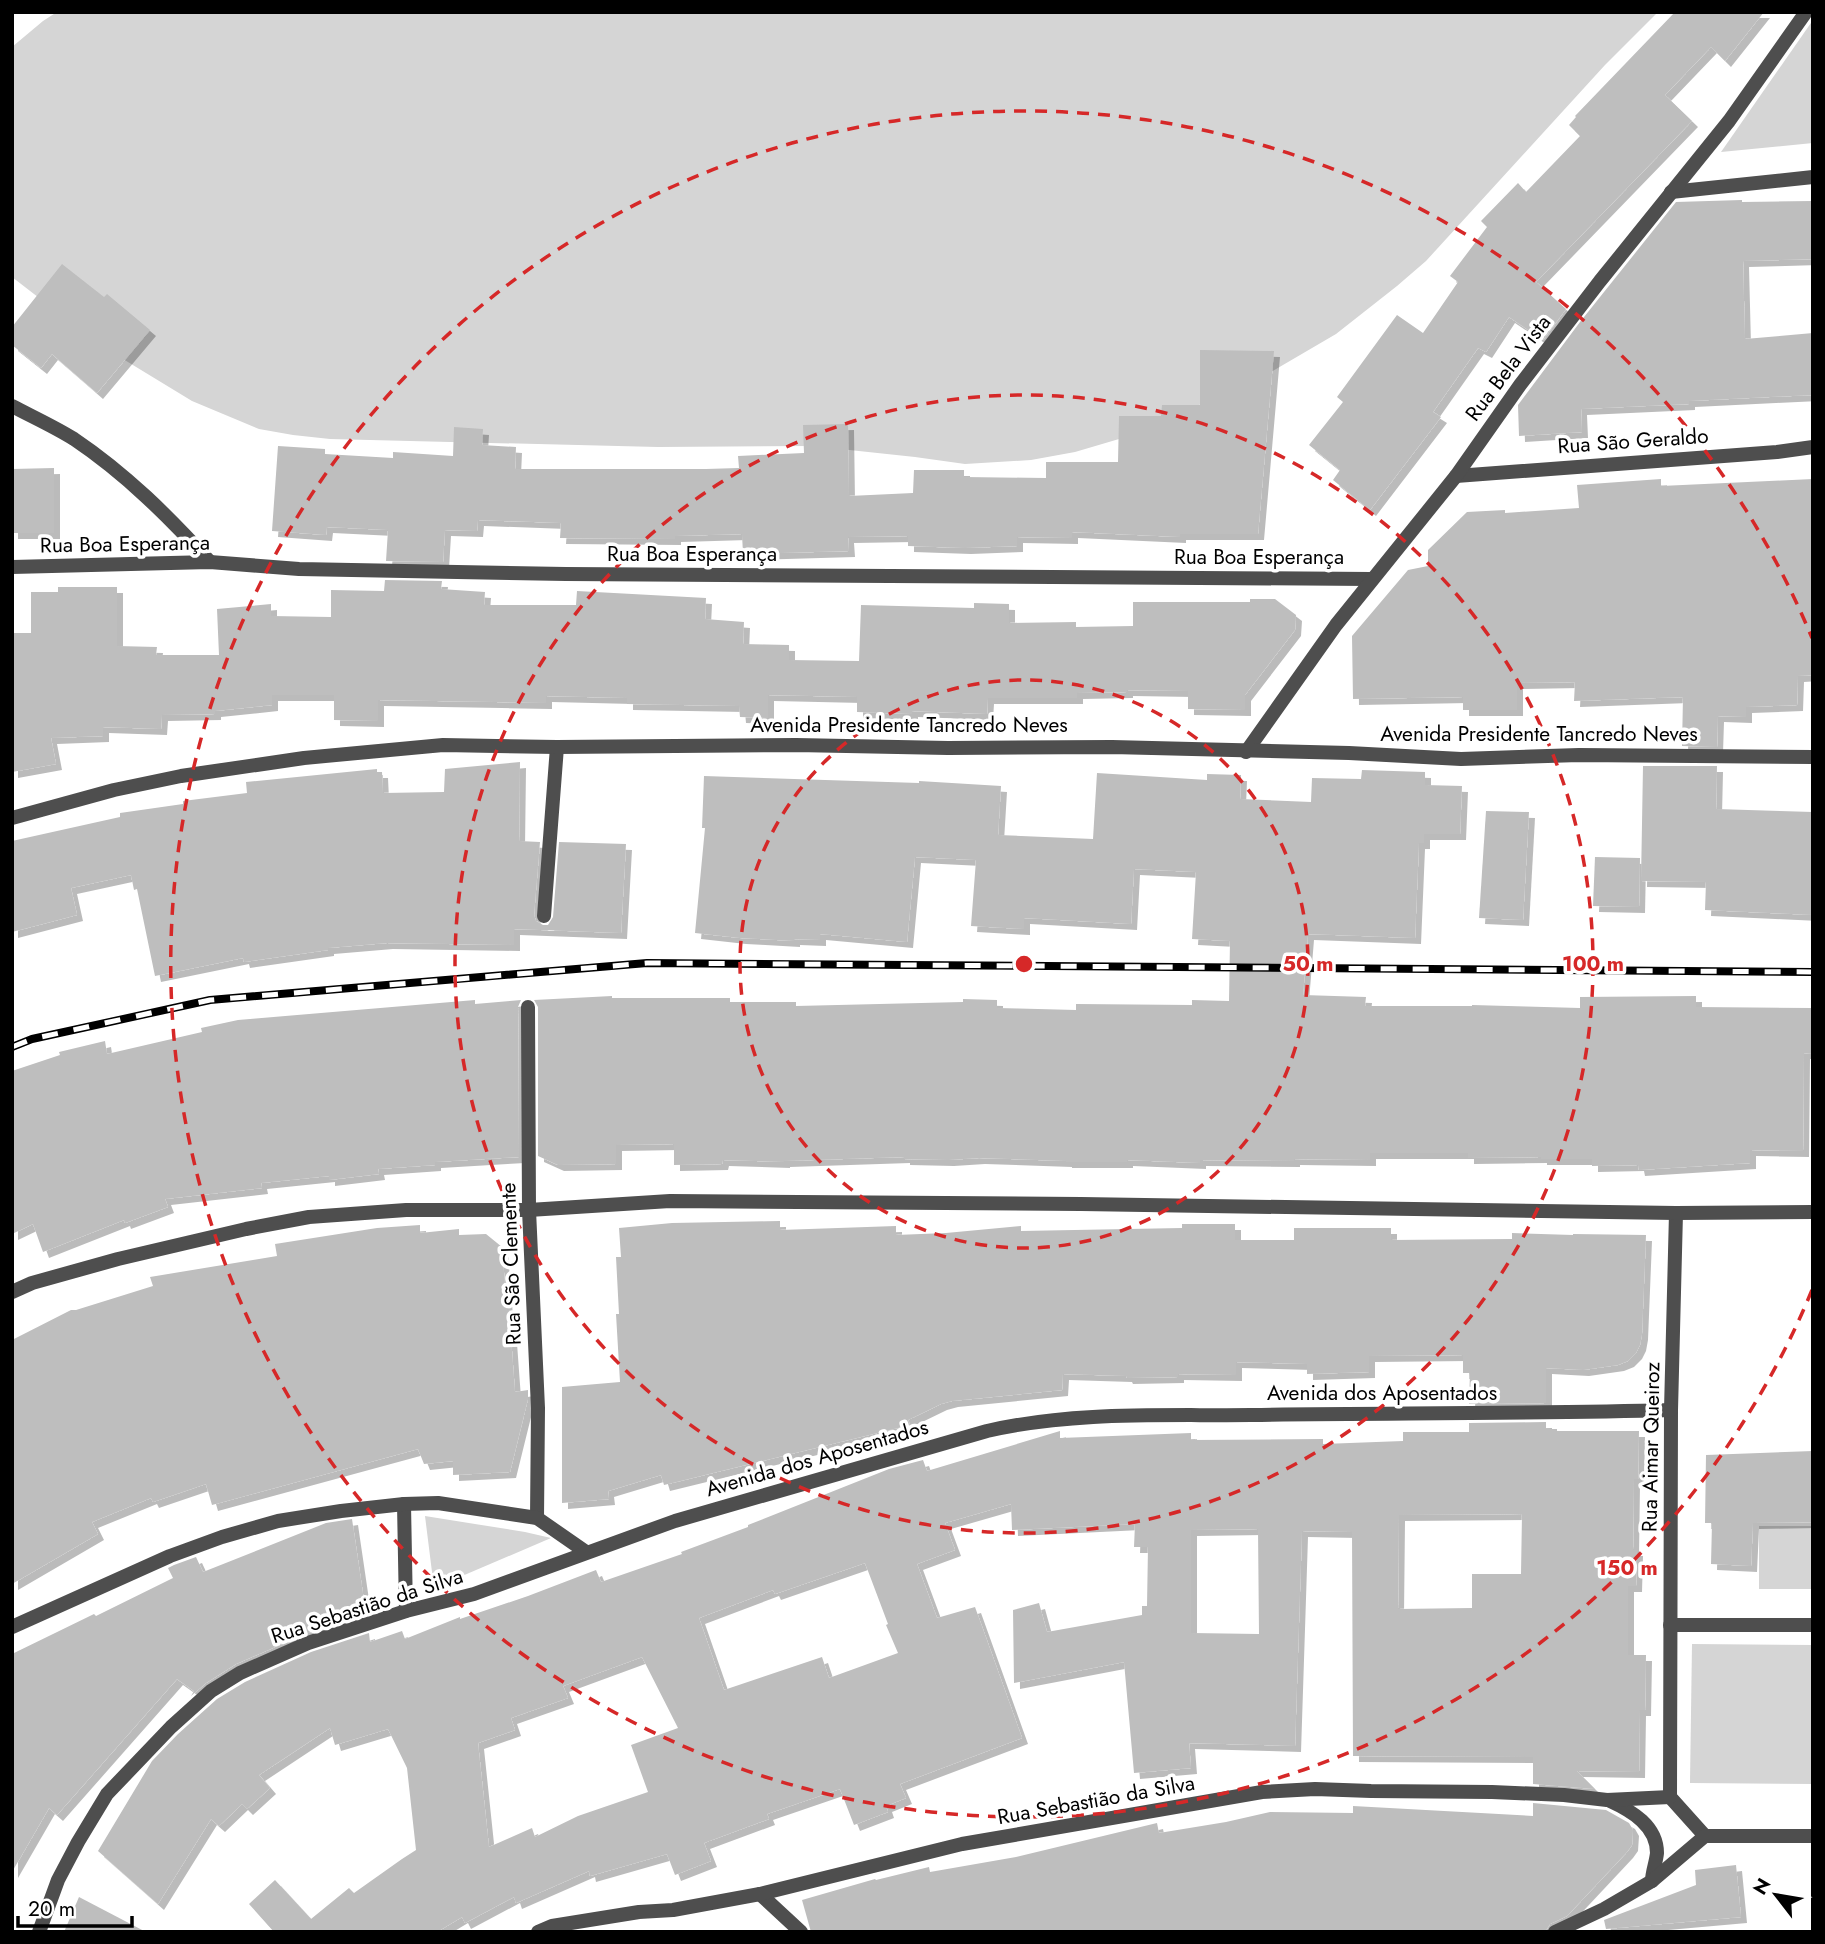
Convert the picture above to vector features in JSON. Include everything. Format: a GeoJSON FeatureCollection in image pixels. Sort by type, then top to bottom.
{"type":"FeatureCollection","features":[{"type":"Feature","properties":{"kind":"street","name":"Rua Bela Vista"},"geometry":{"type":"LineString","coordinates":[[1247,752],[1336,625],[1456,476],[1520,385],[1600,281],[1729,121],[1806,12]]}},
{"type":"Feature","properties":{"kind":"street"},"geometry":{"type":"LineString","coordinates":[[1671,192],[1813,177]]}},
{"type":"Feature","properties":{"kind":"street"},"geometry":{"type":"LineString","coordinates":[[12,406],[73,438],[134,485],[210,562]]}},
{"type":"Feature","properties":{"kind":"street","name":"Rua São Geraldo"},"geometry":{"type":"LineString","coordinates":[[1456,476],[1813,447]]}},
{"type":"Feature","properties":{"kind":"street","name":"Rua Boa Esperança"},"geometry":{"type":"LineString","coordinates":[[12,567],[210,562],[299,569],[553,573],[1371,579]]}},
{"type":"Feature","properties":{"kind":"street","name":"Avenida Presidente Tancredo Neves"},"geometry":{"type":"LineString","coordinates":[[12,818],[114,790],[181,776],[277,762],[443,745],[1112,747],[1349,753],[1461,759],[1579,755],[1813,757]]}},
{"type":"Feature","properties":{"kind":"street"},"geometry":{"type":"LineString","coordinates":[[544,916],[557,747]]}},
{"type":"Feature","properties":{"kind":"street","name":"Rua São Clemente"},"geometry":{"type":"LineString","coordinates":[[528,1007],[529,1210],[538,1408],[537,1518]]}},
{"type":"Feature","properties":{"kind":"street"},"geometry":{"type":"LineString","coordinates":[[12,1292],[32,1283],[189,1241],[309,1217],[406,1210],[529,1210],[683,1201],[1676,1213],[1813,1212]]}},
{"type":"Feature","properties":{"kind":"street","name":"Rua Aimar Queiroz"},"geometry":{"type":"LineString","coordinates":[[1670,1797],[1671,1410],[1676,1213]]}},
{"type":"Feature","properties":{"kind":"street","name":"Avenida dos Aposentados"},"geometry":{"type":"LineString","coordinates":[[586,1552],[710,1510],[1022,1423],[1118,1415],[1508,1414],[1671,1410]]}},
{"type":"Feature","properties":{"kind":"street"},"geometry":{"type":"LineString","coordinates":[[12,1627],[170,1556],[222,1537],[278,1521],[341,1511],[438,1503],[537,1518],[586,1552]]}},
{"type":"Feature","properties":{"kind":"street"},"geometry":{"type":"LineString","coordinates":[[404,1504],[406,1611]]}},
{"type":"Feature","properties":{"kind":"street","name":"Rua Sebastião da Silva"},"geometry":{"type":"LineString","coordinates":[[39,1932],[58,1880],[107,1794],[171,1727],[211,1691],[240,1673],[308,1643],[406,1611],[474,1594],[586,1552]]}},
{"type":"Feature","properties":{"kind":"street"},"geometry":{"type":"LineString","coordinates":[[1670,1625],[1813,1625]]}},
{"type":"Feature","properties":{"kind":"street","name":"Rua Sebastião da Silva"},"geometry":{"type":"LineString","coordinates":[[538,1932],[564,1924],[639,1912],[673,1910],[760,1895],[962,1844],[1262,1792],[1315,1789],[1492,1792],[1607,1800],[1670,1797]]}},
{"type":"Feature","properties":{"kind":"street"},"geometry":{"type":"LineString","coordinates":[[1670,1797],[1704,1836]]}},
{"type":"Feature","properties":{"kind":"street"},"geometry":{"type":"LineString","coordinates":[[1607,1800],[1622,1806],[1652,1832],[1657,1857],[1653,1881]]}},
{"type":"Feature","properties":{"kind":"street"},"geometry":{"type":"LineString","coordinates":[[1555,1932],[1604,1909],[1653,1881],[1704,1836],[1813,1836]]}},
{"type":"Feature","properties":{"kind":"street"},"geometry":{"type":"LineString","coordinates":[[760,1895],[801,1932]]}},
{"type":"Feature","properties":{"kind":"shaded area"},"geometry":{"type":"Polygon","coordinates":[[[57,12],[1658,12],[1605,65],[1426,261],[1336,334],[1271,372],[1136,434],[1075,452],[1031,460],[965,464],[812,446],[658,447],[330,439],[259,429],[192,401],[100,345],[12,277],[12,47],[57,12]]]}},
{"type":"Feature","properties":{"kind":"shaded area"},"geometry":{"type":"Polygon","coordinates":[[[1813,20],[1813,143],[1721,152],[1813,20]]]}},
{"type":"Feature","properties":{"kind":"shaded area"},"geometry":{"type":"Polygon","coordinates":[[[425,1516],[525,1532],[551,1538],[434,1588],[425,1516]]]}},
{"type":"Feature","properties":{"kind":"shaded area"},"geometry":{"type":"Polygon","coordinates":[[[1759,1526],[1813,1526],[1813,1589],[1759,1589],[1759,1526]]]}},
{"type":"Feature","properties":{"kind":"shaded area"},"geometry":{"type":"Polygon","coordinates":[[[1692,1644],[1813,1645],[1813,1784],[1690,1783],[1692,1644]]]}},
{"type":"Feature","properties":{"kind":"building"},"geometry":{"type":"Polygon","coordinates":[[[1675,12],[1764,12],[1725,61],[1711,47],[1665,95],[1692,121],[1536,282],[1566,309],[1543,340],[1509,317],[1486,352],[1478,348],[1433,412],[1441,417],[1370,510],[1333,480],[1340,470],[1309,445],[1343,402],[1337,397],[1397,315],[1423,333],[1458,282],[1450,276],[1487,227],[1481,221],[1518,183],[1526,192],[1580,136],[1569,125],[1575,116],[1675,12]]]}},
{"type":"Feature","properties":{"kind":"building"},"geometry":{"type":"Polygon","coordinates":[[[1813,201],[1813,259],[1743,261],[1745,339],[1813,333],[1813,395],[1581,409],[1582,432],[1519,436],[1518,405],[1676,202],[1813,201]]]}},
{"type":"Feature","properties":{"kind":"building"},"geometry":{"type":"Polygon","coordinates":[[[62,264],[104,297],[107,294],[150,330],[97,393],[52,354],[41,368],[12,345],[12,327],[62,264]]]}},
{"type":"Feature","properties":{"kind":"building"},"geometry":{"type":"Polygon","coordinates":[[[1200,350],[1274,351],[1258,534],[1180,534],[1180,537],[1072,532],[1072,538],[1017,537],[1017,546],[965,548],[908,546],[908,536],[848,537],[849,551],[743,554],[742,534],[675,536],[675,539],[560,538],[561,523],[478,520],[477,531],[445,530],[443,562],[386,561],[388,530],[327,527],[326,535],[272,531],[278,446],[325,449],[325,454],[393,458],[393,452],[453,456],[454,427],[483,429],[482,445],[516,447],[515,469],[706,469],[739,468],[738,456],[804,453],[803,425],[848,424],[849,496],[913,493],[914,470],[964,470],[964,477],[1046,478],[1046,462],[1118,462],[1119,416],[1161,416],[1162,405],[1200,405],[1200,350]]]}},
{"type":"Feature","properties":{"kind":"building"},"geometry":{"type":"Polygon","coordinates":[[[54,468],[54,533],[12,533],[12,469],[54,468]]]}},
{"type":"Feature","properties":{"kind":"building"},"geometry":{"type":"Polygon","coordinates":[[[1661,479],[1661,486],[1813,479],[1813,675],[1798,676],[1797,705],[1746,707],[1746,717],[1718,716],[1717,747],[1682,746],[1683,697],[1574,701],[1575,682],[1517,683],[1517,710],[1463,710],[1463,697],[1353,699],[1352,636],[1408,570],[1428,566],[1428,550],[1467,512],[1505,510],[1505,513],[1579,508],[1577,485],[1661,479]]]}},
{"type":"Feature","properties":{"kind":"building"},"geometry":{"type":"Polygon","coordinates":[[[385,580],[442,581],[441,589],[485,592],[484,605],[576,605],[577,591],[706,598],[705,619],[744,622],[743,644],[789,645],[789,660],[859,661],[861,605],[974,608],[974,603],[1009,604],[1009,623],[1076,622],[1076,627],[1133,626],[1133,602],[1250,602],[1250,599],[1275,599],[1296,615],[1295,630],[1245,695],[1245,710],[1188,709],[1188,691],[1127,690],[1077,693],[1077,698],[988,698],[987,714],[857,712],[857,697],[768,695],[768,718],[740,717],[739,706],[627,704],[627,698],[546,696],[546,703],[378,700],[378,721],[334,720],[334,695],[272,695],[272,705],[215,711],[215,714],[162,715],[161,729],[103,727],[103,736],[51,738],[56,764],[12,772],[12,633],[31,633],[31,592],[58,592],[58,587],[117,587],[117,646],[157,647],[156,655],[219,655],[217,609],[271,604],[271,616],[331,617],[331,590],[384,591],[385,580]]]}},
{"type":"Feature","properties":{"kind":"building"},"geometry":{"type":"Polygon","coordinates":[[[520,762],[519,841],[540,842],[534,915],[536,921],[548,925],[553,917],[559,842],[626,844],[621,933],[514,929],[514,945],[387,943],[328,948],[244,962],[243,958],[155,976],[137,889],[134,890],[131,875],[71,888],[77,915],[12,932],[12,841],[120,817],[120,813],[247,793],[246,782],[377,769],[377,772],[382,772],[383,793],[444,792],[445,769],[520,762]]]}},
{"type":"Feature","properties":{"kind":"building"},"geometry":{"type":"Polygon","coordinates":[[[1643,766],[1717,766],[1716,809],[1813,812],[1813,915],[1705,910],[1706,882],[1641,881],[1643,766]]]}},
{"type":"Feature","properties":{"kind":"building"},"geometry":{"type":"Polygon","coordinates":[[[1362,770],[1425,772],[1425,785],[1462,786],[1460,834],[1424,834],[1424,843],[1419,843],[1415,938],[1308,934],[1303,995],[1366,997],[1365,1006],[1580,1008],[1580,997],[1696,996],[1696,1007],[1813,1008],[1813,1054],[1804,1053],[1803,1151],[1750,1150],[1750,1163],[1639,1170],[1638,1165],[1592,1166],[1592,1159],[1468,1158],[1468,1153],[1370,1153],[1370,1160],[1200,1160],[1200,1163],[979,1158],[948,1160],[904,1157],[784,1162],[723,1160],[722,1164],[674,1165],[674,1144],[616,1145],[616,1164],[558,1165],[538,1156],[538,1007],[534,1000],[612,996],[730,998],[730,1002],[796,1002],[796,1006],[963,1002],[963,999],[997,1000],[997,1008],[1076,1010],[1076,1004],[1192,1005],[1192,1000],[1229,1001],[1230,941],[1192,939],[1196,872],[1134,869],[1131,924],[1024,918],[1024,929],[971,926],[976,860],[915,857],[907,942],[820,934],[820,940],[794,941],[695,933],[705,828],[702,828],[704,776],[919,781],[1001,786],[998,835],[1093,839],[1097,773],[1207,780],[1207,774],[1241,775],[1240,799],[1311,802],[1312,778],[1361,779],[1362,770]]]}},
{"type":"Feature","properties":{"kind":"building"},"geometry":{"type":"Polygon","coordinates":[[[1486,811],[1529,812],[1523,920],[1479,918],[1486,811]]]}},
{"type":"Feature","properties":{"kind":"building"},"geometry":{"type":"Polygon","coordinates":[[[1595,857],[1640,858],[1639,907],[1593,906],[1595,857]]]}},
{"type":"Feature","properties":{"kind":"building"},"geometry":{"type":"Polygon","coordinates":[[[475,1000],[475,1004],[521,1000],[518,1007],[519,1157],[435,1162],[435,1165],[378,1169],[379,1174],[329,1180],[329,1176],[261,1183],[262,1188],[165,1199],[168,1207],[125,1223],[124,1220],[43,1252],[33,1224],[12,1234],[12,1071],[60,1055],[59,1052],[105,1041],[107,1054],[202,1032],[201,1028],[238,1020],[475,1000]]]}},
{"type":"Feature","properties":{"kind":"building"},"geometry":{"type":"Polygon","coordinates":[[[780,1221],[780,1230],[896,1226],[896,1235],[1021,1226],[1021,1231],[1182,1228],[1182,1224],[1235,1224],[1235,1240],[1294,1240],[1294,1228],[1391,1228],[1391,1240],[1512,1239],[1512,1233],[1646,1235],[1642,1334],[1636,1353],[1628,1361],[1618,1365],[1583,1370],[1546,1368],[1546,1403],[1469,1404],[1470,1373],[1463,1373],[1463,1355],[1369,1356],[1369,1372],[1307,1374],[1307,1364],[1236,1362],[1236,1375],[1178,1374],[1178,1377],[1127,1378],[1063,1374],[1062,1390],[952,1401],[908,1420],[910,1425],[664,1485],[661,1475],[608,1491],[609,1499],[562,1503],[562,1387],[620,1382],[616,1314],[619,1314],[616,1257],[621,1257],[619,1228],[672,1223],[780,1221]]]}},
{"type":"Feature","properties":{"kind":"building"},"geometry":{"type":"Polygon","coordinates":[[[420,1225],[420,1233],[459,1229],[459,1235],[486,1234],[502,1247],[515,1392],[528,1390],[510,1472],[453,1475],[453,1461],[424,1464],[418,1449],[212,1505],[206,1484],[153,1502],[151,1498],[92,1522],[98,1534],[12,1584],[12,1340],[71,1310],[153,1286],[150,1277],[277,1256],[275,1244],[377,1228],[420,1225]]]}},
{"type":"Feature","properties":{"kind":"building"},"geometry":{"type":"Polygon","coordinates":[[[1546,1422],[1546,1429],[1557,1431],[1639,1431],[1638,1479],[1634,1479],[1633,1550],[1637,1550],[1636,1586],[1628,1586],[1628,1655],[1646,1655],[1645,1710],[1640,1710],[1639,1772],[1577,1771],[1595,1789],[1533,1784],[1533,1757],[1353,1756],[1352,1532],[1302,1531],[1295,1746],[1189,1743],[1191,1768],[1134,1773],[1124,1662],[1014,1683],[1013,1610],[1039,1603],[1047,1632],[1142,1615],[1142,1606],[1147,1606],[1148,1547],[1134,1547],[1135,1524],[1012,1530],[1011,1504],[945,1523],[955,1550],[917,1564],[937,1618],[975,1607],[1022,1738],[900,1784],[906,1798],[886,1806],[888,1812],[854,1825],[840,1789],[767,1814],[769,1819],[704,1843],[711,1861],[675,1875],[667,1854],[590,1876],[589,1871],[516,1903],[514,1897],[465,1923],[462,1917],[437,1932],[274,1932],[249,1904],[275,1880],[311,1919],[349,1888],[354,1893],[416,1850],[407,1768],[388,1729],[335,1745],[330,1728],[259,1775],[270,1788],[247,1809],[242,1804],[219,1826],[211,1819],[158,1904],[98,1851],[152,1761],[217,1699],[245,1682],[311,1652],[369,1633],[370,1642],[402,1631],[405,1639],[596,1570],[601,1582],[682,1554],[681,1552],[889,1469],[923,1460],[927,1471],[1060,1431],[1060,1438],[1191,1433],[1191,1440],[1323,1439],[1323,1444],[1403,1441],[1403,1432],[1469,1432],[1469,1423],[1546,1422]],[[1522,1514],[1399,1515],[1398,1609],[1472,1608],[1472,1574],[1521,1574],[1522,1514]],[[1258,1529],[1191,1530],[1191,1633],[1259,1634],[1258,1529]],[[865,1563],[775,1594],[773,1590],[699,1618],[724,1690],[822,1657],[829,1678],[898,1653],[865,1563]],[[642,1657],[563,1686],[568,1698],[511,1718],[515,1730],[478,1743],[489,1847],[532,1828],[535,1837],[578,1816],[648,1792],[631,1745],[678,1728],[642,1657]]]}},
{"type":"Feature","properties":{"kind":"building"},"geometry":{"type":"Polygon","coordinates":[[[1813,1451],[1813,1522],[1753,1523],[1751,1566],[1711,1564],[1712,1523],[1705,1523],[1706,1455],[1813,1451]]]}},
{"type":"Feature","properties":{"kind":"building"},"geometry":{"type":"Polygon","coordinates":[[[352,1519],[366,1614],[305,1634],[236,1664],[191,1696],[194,1691],[177,1679],[57,1815],[49,1808],[12,1872],[12,1654],[173,1578],[168,1568],[174,1565],[196,1557],[203,1572],[326,1523],[352,1519]]]}},
{"type":"Feature","properties":{"kind":"building"},"geometry":{"type":"Polygon","coordinates":[[[1533,1803],[1606,1810],[1629,1823],[1633,1830],[1632,1845],[1627,1852],[1567,1916],[1550,1924],[1545,1932],[811,1932],[802,1900],[929,1867],[930,1872],[1016,1857],[1157,1823],[1159,1833],[1270,1812],[1353,1813],[1353,1806],[1533,1816],[1533,1803]]]}},
{"type":"Feature","properties":{"kind":"building"},"geometry":{"type":"Polygon","coordinates":[[[1736,1865],[1741,1917],[1606,1929],[1604,1920],[1696,1885],[1695,1870],[1736,1865]]]}},
{"type":"Feature","properties":{"kind":"building"},"geometry":{"type":"Polygon","coordinates":[[[79,1897],[146,1932],[64,1932],[79,1897]]]}},
{"type":"Feature","properties":{"kind":"railway"},"geometry":{"type":"LineString","coordinates":[[12,1047],[32,1039],[210,1000],[647,963],[1813,972]]}}]}
